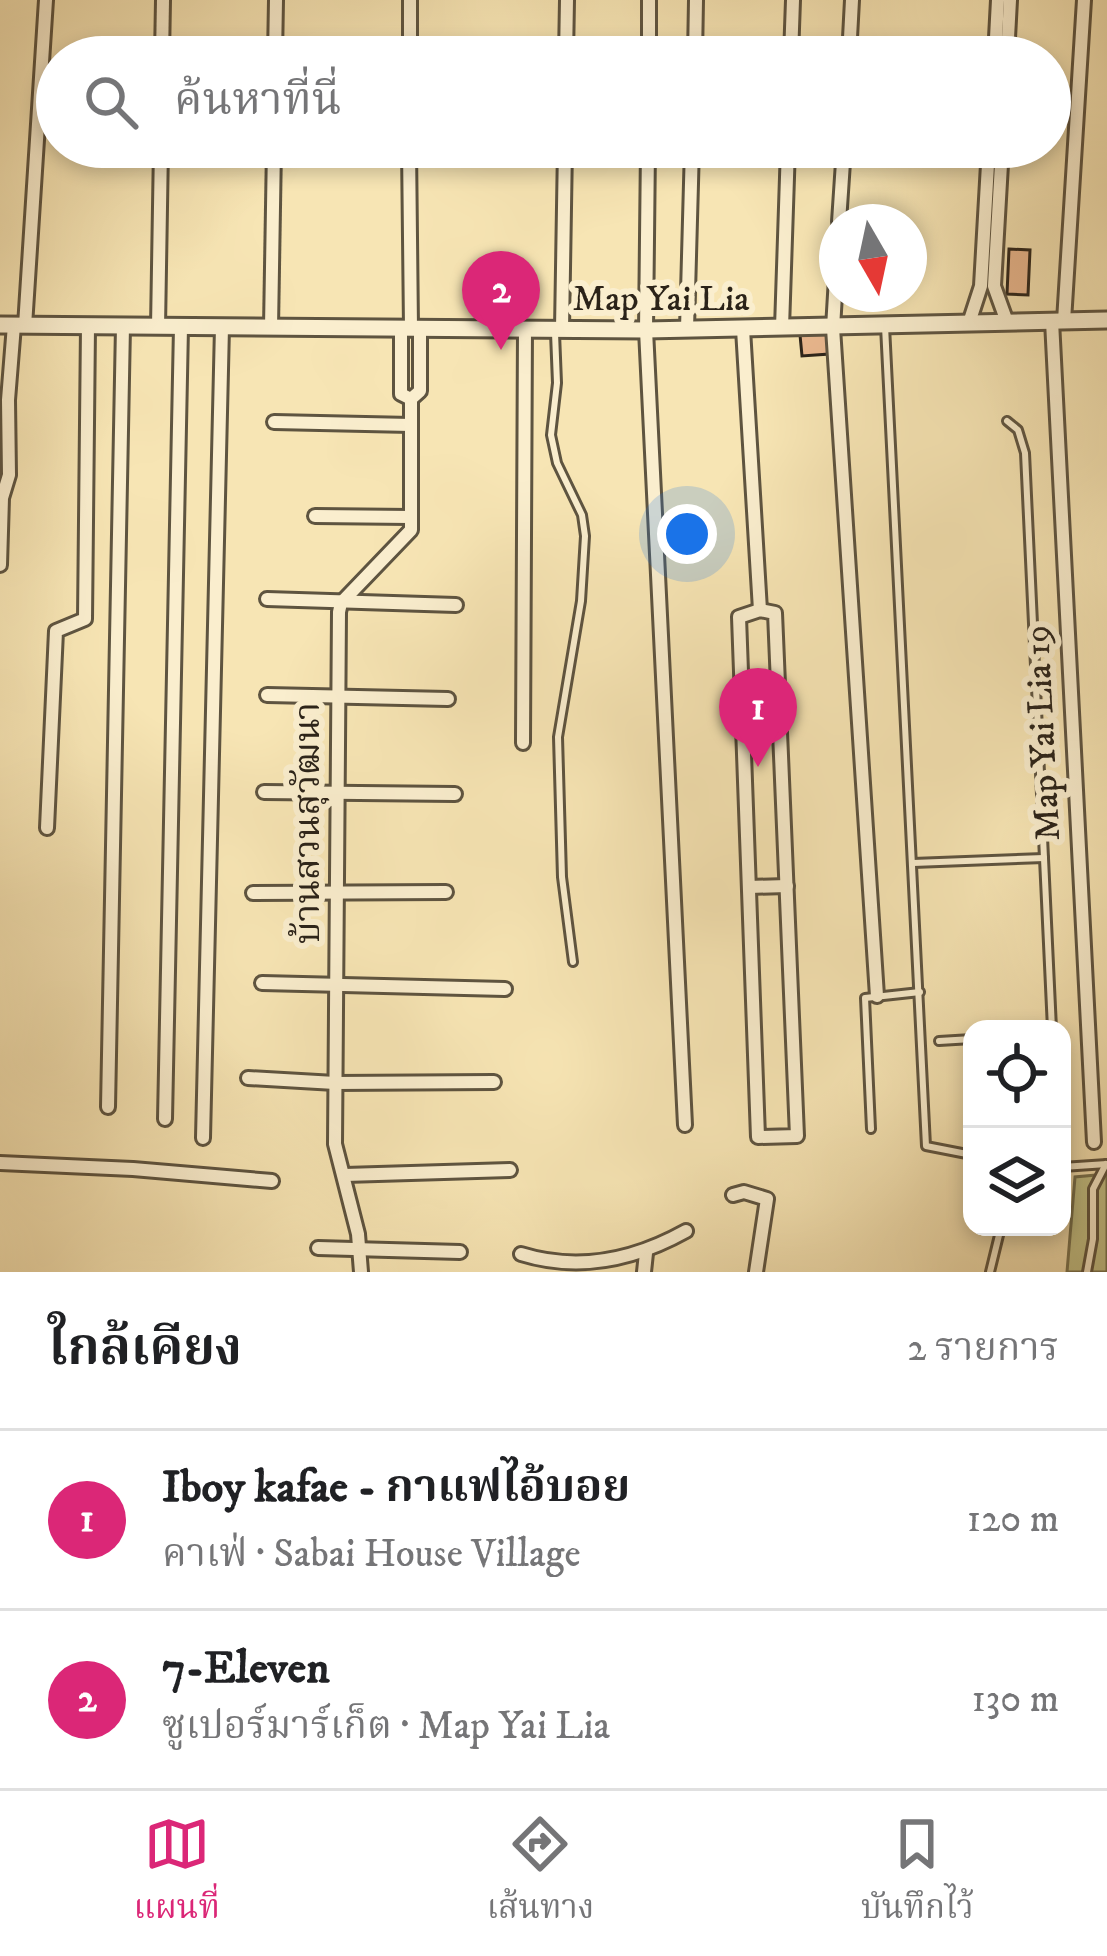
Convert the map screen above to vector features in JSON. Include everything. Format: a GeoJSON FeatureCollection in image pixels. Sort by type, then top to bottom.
{"type":"FeatureCollection","features":[{"type":"Feature","properties":{"kind":"street"},"geometry":{"type":"LineString","coordinates":[[42,36],[46,0]]}},
{"type":"Feature","properties":{"kind":"street"},"geometry":{"type":"LineString","coordinates":[[162,36],[163,0]]}},
{"type":"Feature","properties":{"kind":"street"},"geometry":{"type":"LineString","coordinates":[[275,36],[276,0]]}},
{"type":"Feature","properties":{"kind":"street"},"geometry":{"type":"LineString","coordinates":[[410,0],[410,36]]}},
{"type":"Feature","properties":{"kind":"street"},"geometry":{"type":"LineString","coordinates":[[566,36],[567,0]]}},
{"type":"Feature","properties":{"kind":"street"},"geometry":{"type":"LineString","coordinates":[[649,36],[650,0]]}},
{"type":"Feature","properties":{"kind":"street"},"geometry":{"type":"LineString","coordinates":[[696,36],[697,0]]}},
{"type":"Feature","properties":{"kind":"street"},"geometry":{"type":"LineString","coordinates":[[792,36],[794,0]]}},
{"type":"Feature","properties":{"kind":"street"},"geometry":{"type":"LineString","coordinates":[[850,36],[852,0]]}},
{"type":"Feature","properties":{"kind":"street"},"geometry":{"type":"LineString","coordinates":[[996,36],[998,0]]}},
{"type":"Feature","properties":{"kind":"street"},"geometry":{"type":"LineString","coordinates":[[1008,36],[1010,0]]}},
{"type":"Feature","properties":{"kind":"street","name":"Map Yai Lia 19"},"geometry":{"type":"LineString","coordinates":[[1071,160],[1084,0]]}},
{"type":"Feature","properties":{"kind":"street"},"geometry":{"type":"LineString","coordinates":[[0,565],[2,498],[9,475],[13,325],[36,98]]}},
{"type":"Feature","properties":{"kind":"street"},"geometry":{"type":"LineString","coordinates":[[158,327],[161,168]]}},
{"type":"Feature","properties":{"kind":"street"},"geometry":{"type":"LineString","coordinates":[[271,328],[274,168]]}},
{"type":"Feature","properties":{"kind":"street"},"geometry":{"type":"LineString","coordinates":[[341,603],[411,530],[411,399],[401,394],[411,329],[410,168]]}},
{"type":"Feature","properties":{"kind":"street"},"geometry":{"type":"LineString","coordinates":[[559,329],[564,168]]}},
{"type":"Feature","properties":{"kind":"street"},"geometry":{"type":"LineString","coordinates":[[648,168],[646,330],[685,1125]]}},
{"type":"Feature","properties":{"kind":"street"},"geometry":{"type":"LineString","coordinates":[[687,329],[691,168]]}},
{"type":"Feature","properties":{"kind":"street"},"geometry":{"type":"LineString","coordinates":[[782,328],[787,168]]}},
{"type":"Feature","properties":{"kind":"street"},"geometry":{"type":"LineString","coordinates":[[840,204],[843,168]]}},
{"type":"Feature","properties":{"kind":"street"},"geometry":{"type":"LineString","coordinates":[[969,323],[981,286],[988,168]]}},
{"type":"Feature","properties":{"kind":"street"},"geometry":{"type":"LineString","coordinates":[[1001,168],[994,286],[1007,322]]}},
{"type":"Feature","properties":{"kind":"street","name":"Map Yai Lia 19"},"geometry":{"type":"LineString","coordinates":[[1070,168],[1058,321],[1094,1142]]}},
{"type":"Feature","properties":{"kind":"street"},"geometry":{"type":"LineString","coordinates":[[834,312],[877,996]]}},
{"type":"Feature","properties":{"kind":"street","name":"Map Yai Lia"},"geometry":{"type":"LineString","coordinates":[[13,325],[646,330],[1107,320]]}},
{"type":"Feature","properties":{"kind":"street"},"geometry":{"type":"LineString","coordinates":[[47,828],[56,632],[85,619],[88,326]]}},
{"type":"Feature","properties":{"kind":"street"},"geometry":{"type":"LineString","coordinates":[[108,1108],[123,326]]}},
{"type":"Feature","properties":{"kind":"street"},"geometry":{"type":"LineString","coordinates":[[165,1119],[181,327]]}},
{"type":"Feature","properties":{"kind":"street"},"geometry":{"type":"LineString","coordinates":[[203,1138],[222,327]]}},
{"type":"Feature","properties":{"kind":"street"},"geometry":{"type":"LineString","coordinates":[[523,743],[525,329]]}},
{"type":"Feature","properties":{"kind":"street"},"geometry":{"type":"LineString","coordinates":[[743,329],[760,610]]}},
{"type":"Feature","properties":{"kind":"street"},"geometry":{"type":"LineString","coordinates":[[274,422],[411,425]]}},
{"type":"Feature","properties":{"kind":"street"},"geometry":{"type":"LineString","coordinates":[[316,516],[410,517]]}},
{"type":"Feature","properties":{"kind":"street"},"geometry":{"type":"LineString","coordinates":[[267,599],[456,605]]}},
{"type":"Feature","properties":{"kind":"street","name":"บ้านสวนสุวัฒนา"},"geometry":{"type":"LineString","coordinates":[[341,603],[335,1144],[361,1248],[362,1272]]}},
{"type":"Feature","properties":{"kind":"street"},"geometry":{"type":"LineString","coordinates":[[760,610],[776,613],[797,1136],[758,1137],[740,617],[760,610]]}},
{"type":"Feature","properties":{"kind":"street"},"geometry":{"type":"LineString","coordinates":[[267,695],[448,699]]}},
{"type":"Feature","properties":{"kind":"street"},"geometry":{"type":"LineString","coordinates":[[264,792],[455,794]]}},
{"type":"Feature","properties":{"kind":"street"},"geometry":{"type":"LineString","coordinates":[[749,886],[787,886]]}},
{"type":"Feature","properties":{"kind":"street"},"geometry":{"type":"LineString","coordinates":[[253,893],[446,892]]}},
{"type":"Feature","properties":{"kind":"street"},"geometry":{"type":"LineString","coordinates":[[262,982],[505,988]]}},
{"type":"Feature","properties":{"kind":"street"},"geometry":{"type":"LineString","coordinates":[[248,1078],[494,1082]]}},
{"type":"Feature","properties":{"kind":"street"},"geometry":{"type":"LineString","coordinates":[[0,1163],[133,1168],[272,1181]]}},
{"type":"Feature","properties":{"kind":"street"},"geometry":{"type":"LineString","coordinates":[[345,1175],[510,1170]]}},
{"type":"Feature","properties":{"kind":"street"},"geometry":{"type":"LineString","coordinates":[[733,1195],[744,1192],[767,1199],[757,1272]]}},
{"type":"Feature","properties":{"kind":"street"},"geometry":{"type":"LineString","coordinates":[[521,1254],[542,1268],[597,1266],[646,1253],[686,1231]]}},
{"type":"Feature","properties":{"kind":"street"},"geometry":{"type":"LineString","coordinates":[[318,1248],[460,1252]]}},
{"type":"Feature","properties":{"kind":"street"},"geometry":{"type":"LineString","coordinates":[[644,1272],[646,1253]]}},
{"type":"Feature","properties":{"kind":"lane"},"geometry":{"type":"LineString","coordinates":[[885,326],[926,1146],[963,1153]]}},
{"type":"Feature","properties":{"kind":"lane"},"geometry":{"type":"LineString","coordinates":[[559,329],[551,435],[556,463],[582,514],[585,536],[581,601],[558,737],[562,877],[573,962]]}},
{"type":"Feature","properties":{"kind":"lane"},"geometry":{"type":"LineString","coordinates":[[1007,421],[1018,430],[1025,453],[1052,1020]]}},
{"type":"Feature","properties":{"kind":"lane"},"geometry":{"type":"LineString","coordinates":[[913,863],[1044,858]]}},
{"type":"Feature","properties":{"kind":"lane"},"geometry":{"type":"LineString","coordinates":[[871,1129],[865,998],[920,992]]}},
{"type":"Feature","properties":{"kind":"lane"},"geometry":{"type":"LineString","coordinates":[[939,1041],[963,1040]]}},
{"type":"Feature","properties":{"kind":"lane"},"geometry":{"type":"LineString","coordinates":[[1071,1166],[1107,1164]]}},
{"type":"Feature","properties":{"kind":"lane"},"geometry":{"type":"LineString","coordinates":[[1087,1272],[1093,1190],[1107,1164]]}},
{"type":"Feature","properties":{"kind":"lane"},"geometry":{"type":"LineString","coordinates":[[990,1272],[998,1236]]}},
{"type":"Feature","properties":{"kind":"lane"},"geometry":{"type":"LineString","coordinates":[[1093,1239],[1107,1238]]}},
{"type":"Feature","properties":{"kind":"green space"},"geometry":{"type":"Polygon","coordinates":[[[1107,1174],[1107,1272],[1067,1272],[1075,1177],[1107,1174]]]}},
{"type":"Feature","properties":{"kind":"building"},"geometry":{"type":"Polygon","coordinates":[[[1009,249],[1030,250],[1028,295],[1007,294],[1009,249]]]}},
{"type":"Feature","properties":{"kind":"building"},"geometry":{"type":"Polygon","coordinates":[[[828,333],[829,354],[802,356],[800,335],[828,333]]]}},
{"type":"Feature","properties":{"kind":"place","name":"7-Eleven"},"geometry":{"type":"Point","coordinates":[501,350]}},
{"type":"Feature","properties":{"kind":"place","name":"Iboy kafae - กาแฟไอ้บอย"},"geometry":{"type":"Point","coordinates":[758,767]}}]}
